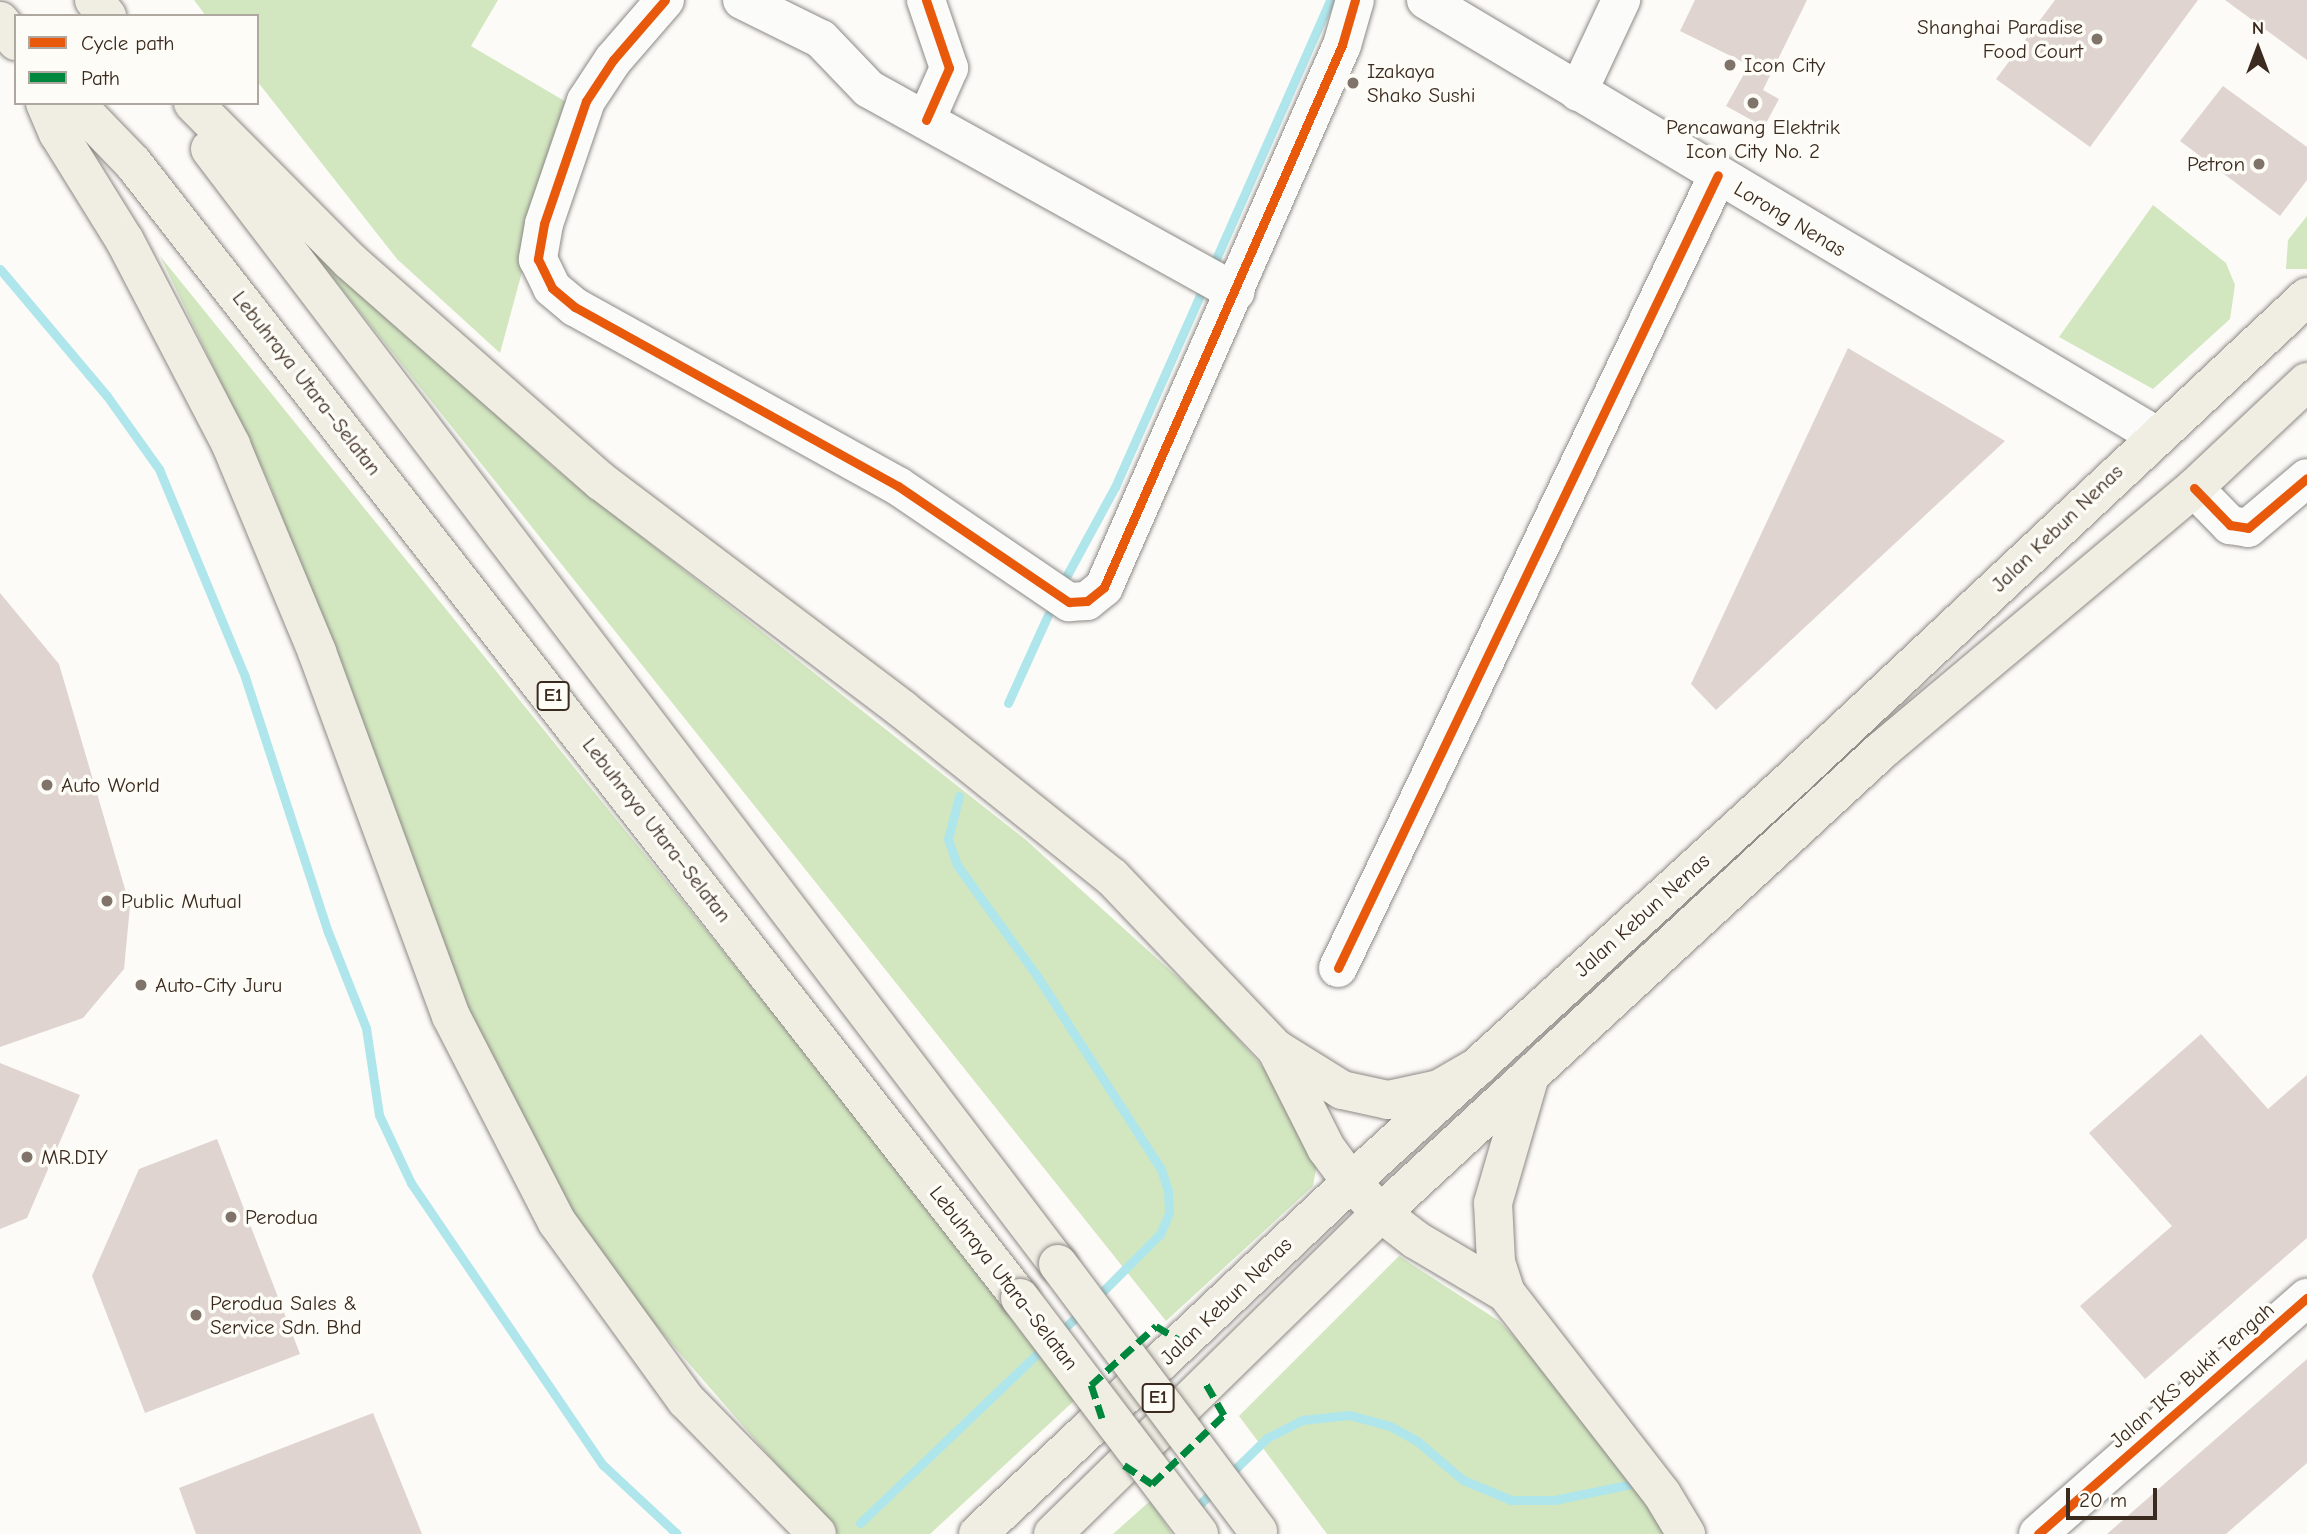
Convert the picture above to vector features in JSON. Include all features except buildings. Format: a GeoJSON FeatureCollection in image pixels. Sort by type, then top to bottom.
{"type":"FeatureCollection","features":[{"type":"Feature","properties":{"kind":"main road"},"geometry":{"type":"LineString","coordinates":[[93,0],[105,14]]}},
{"type":"Feature","properties":{"kind":"main road"},"geometry":{"type":"LineString","coordinates":[[0,21],[14,38]]}},
{"type":"Feature","properties":{"kind":"main road"},"geometry":{"type":"LineString","coordinates":[[46,105],[58,133],[125,241],[231,445],[317,652],[451,1016],[557,1222],[686,1400],[775,1496],[817,1534]]}},
{"type":"Feature","properties":{"kind":"main road","name":"Lebuhraya Utara–Selatan"},"geometry":{"type":"LineString","coordinates":[[77,105],[133,163],[1020,1298],[1199,1534]]}},
{"type":"Feature","properties":{"kind":"main road","name":"E1"},"geometry":{"type":"LineString","coordinates":[[177,105],[599,655],[825,962],[1058,1264],[1259,1533]]}},
{"type":"Feature","properties":{"kind":"main road"},"geometry":{"type":"LineString","coordinates":[[195,105],[350,261],[603,482],[902,709],[1112,877],[1276,1049],[1342,1090],[1388,1100],[1439,1089],[1479,1066]]}},
{"type":"Feature","properties":{"kind":"main road","name":"Jalan Kebun Nenas"},"geometry":{"type":"LineString","coordinates":[[978,1534],[1351,1182],[1791,780],[2155,435],[2307,298]]}},
{"type":"Feature","properties":{"kind":"main road","name":"Jalan Kebun Nenas"},"geometry":{"type":"LineString","coordinates":[[1053,1534],[1381,1213],[1882,750],[2194,488],[2307,382]]}},
{"type":"Feature","properties":{"kind":"main road"},"geometry":{"type":"LineString","coordinates":[[1276,1049],[1326,1148],[1351,1182],[1381,1213],[1506,1293],[1662,1494],[1686,1534]]}},
{"type":"Feature","properties":{"kind":"main road"},"geometry":{"type":"LineString","coordinates":[[1506,1293],[1496,1262],[1493,1203],[1530,1076]]}},
{"type":"Feature","properties":{"kind":"main road"},"geometry":{"type":"LineString","coordinates":[[775,1496],[796,1534]]}},
{"type":"Feature","properties":{"kind":"street"},"geometry":{"type":"LineString","coordinates":[[665,0],[613,60],[586,101],[544,224],[538,259],[552,288],[575,307],[898,486],[1069,601],[1087,601],[1104,587],[1217,283],[1342,44],[1355,0]]}},
{"type":"Feature","properties":{"kind":"street"},"geometry":{"type":"LineString","coordinates":[[742,0],[821,39],[869,89],[1217,283]]}},
{"type":"Feature","properties":{"kind":"street"},"geometry":{"type":"LineString","coordinates":[[926,0],[949,68],[926,120]]}},
{"type":"Feature","properties":{"kind":"street","name":"Lorong Nenas"},"geometry":{"type":"LineString","coordinates":[[1426,0],[2155,435]]}},
{"type":"Feature","properties":{"kind":"street"},"geometry":{"type":"LineString","coordinates":[[1578,92],[1621,0]]}},
{"type":"Feature","properties":{"kind":"street"},"geometry":{"type":"LineString","coordinates":[[1338,968],[1717,175]]}},
{"type":"Feature","properties":{"kind":"street"},"geometry":{"type":"LineString","coordinates":[[2194,488],[2230,525],[2248,528],[2307,478]]}},
{"type":"Feature","properties":{"kind":"street","name":"Jalan IKS Bukit Tengah"},"geometry":{"type":"LineString","coordinates":[[2038,1534],[2307,1298]]}},
{"type":"Feature","properties":{"kind":"green space"},"geometry":{"type":"Polygon","coordinates":[[[194,0],[498,0],[471,46],[568,103],[500,353],[397,259],[259,84],[259,14],[204,14],[194,0]]]}},
{"type":"Feature","properties":{"kind":"green space"},"geometry":{"type":"Polygon","coordinates":[[[2153,205],[2226,263],[2235,285],[2230,319],[2153,389],[2059,337],[2153,205]]]}},
{"type":"Feature","properties":{"kind":"green space"},"geometry":{"type":"Polygon","coordinates":[[[277,208],[552,466],[1026,840],[1205,1002],[1275,1081],[1317,1164],[1313,1186],[1166,1321],[277,208]]]}},
{"type":"Feature","properties":{"kind":"green space"},"geometry":{"type":"Polygon","coordinates":[[[2307,216],[2307,269],[2286,269],[2288,240],[2307,216]]]}},
{"type":"Feature","properties":{"kind":"green space"},"geometry":{"type":"Polygon","coordinates":[[[160,256],[799,1045],[1076,1399],[930,1534],[837,1534],[611,1274],[526,1138],[432,929],[270,485],[160,256]]]}},
{"type":"Feature","properties":{"kind":"green space"},"geometry":{"type":"Polygon","coordinates":[[[1399,1256],[1499,1321],[1575,1400],[1670,1534],[1327,1534],[1239,1416],[1399,1256]]]}},
{"type":"Feature","properties":{"kind":"green space"},"geometry":{"type":"Polygon","coordinates":[[[1150,1501],[1172,1534],[1113,1534],[1150,1501]]]}},
{"type":"Feature","properties":{"kind":"waterway"},"geometry":{"type":"LineString","coordinates":[[1212,268],[1330,0]]}},
{"type":"Feature","properties":{"kind":"waterway"},"geometry":{"type":"LineString","coordinates":[[0,269],[107,396],[159,469],[245,677],[328,932],[366,1028],[379,1115],[411,1183],[603,1465],[677,1534]]}},
{"type":"Feature","properties":{"kind":"waterway"},"geometry":{"type":"LineString","coordinates":[[1067,575],[1115,487],[1205,284]]}},
{"type":"Feature","properties":{"kind":"waterway"},"geometry":{"type":"LineString","coordinates":[[1008,703],[1048,615]]}},
{"type":"Feature","properties":{"kind":"waterway"},"geometry":{"type":"LineString","coordinates":[[959,796],[948,839],[957,865],[1037,976],[1161,1169],[1168,1191],[1169,1213],[1160,1234],[1096,1298]]}},
{"type":"Feature","properties":{"kind":"waterway"},"geometry":{"type":"LineString","coordinates":[[1058,1334],[1084,1310]]}},
{"type":"Feature","properties":{"kind":"waterway"},"geometry":{"type":"LineString","coordinates":[[860,1523],[1045,1346]]}},
{"type":"Feature","properties":{"kind":"waterway"},"geometry":{"type":"LineString","coordinates":[[1229,1475],[1267,1438],[1302,1420],[1349,1415],[1390,1426],[1417,1441],[1463,1480],[1511,1500],[1554,1500],[1627,1485]]}},
{"type":"Feature","properties":{"kind":"waterway"},"geometry":{"type":"LineString","coordinates":[[1192,1512],[1214,1490]]}},
{"type":"Feature","properties":{"kind":"marked path"},"geometry":{"type":"LineString","coordinates":[[1102,1418],[1091,1385],[1156,1326],[1183,1342]]}},
{"type":"Feature","properties":{"kind":"marked path"},"geometry":{"type":"LineString","coordinates":[[1124,1465],[1152,1484],[1224,1415],[1206,1384]]}},
{"type":"Feature","properties":{"kind":"cycle path"},"geometry":{"type":"LineString","coordinates":[[665,0],[613,60],[586,101],[544,224],[538,259],[552,288],[575,307],[898,486],[1069,602],[1087,601],[1104,587],[1342,45],[1355,0]]}},
{"type":"Feature","properties":{"kind":"cycle path"},"geometry":{"type":"LineString","coordinates":[[926,0],[949,68],[926,120]]}},
{"type":"Feature","properties":{"kind":"cycle path"},"geometry":{"type":"LineString","coordinates":[[1338,968],[1718,175]]}},
{"type":"Feature","properties":{"kind":"cycle path"},"geometry":{"type":"LineString","coordinates":[[2194,488],[2230,525],[2248,528],[2307,478]]}},
{"type":"Feature","properties":{"kind":"cycle path"},"geometry":{"type":"LineString","coordinates":[[2038,1534],[2307,1298]]}},
{"type":"Feature","properties":{"kind":"place","name":"Shanghai Paradise Food Court"},"geometry":{"type":"Point","coordinates":[2097,39]}},
{"type":"Feature","properties":{"kind":"place","name":"Icon City"},"geometry":{"type":"Point","coordinates":[1730,65]}},
{"type":"Feature","properties":{"kind":"place","name":"Izakaya Shako Sushi"},"geometry":{"type":"Point","coordinates":[1353,83]}},
{"type":"Feature","properties":{"kind":"place","name":"Pencawang Elektrik Icon City No. 2"},"geometry":{"type":"Point","coordinates":[1753,103]}},
{"type":"Feature","properties":{"kind":"place","name":"Petron"},"geometry":{"type":"Point","coordinates":[2259,164]}},
{"type":"Feature","properties":{"kind":"place","name":"Auto World"},"geometry":{"type":"Point","coordinates":[47,785]}},
{"type":"Feature","properties":{"kind":"place","name":"Public Mutual"},"geometry":{"type":"Point","coordinates":[107,901]}},
{"type":"Feature","properties":{"kind":"place","name":"Auto-City Juru"},"geometry":{"type":"Point","coordinates":[141,985]}},
{"type":"Feature","properties":{"kind":"place","name":"MR.DIY"},"geometry":{"type":"Point","coordinates":[27,1157]}},
{"type":"Feature","properties":{"kind":"place","name":"Perodua"},"geometry":{"type":"Point","coordinates":[231,1217]}},
{"type":"Feature","properties":{"kind":"place","name":"Perodua Sales & Service Sdn. Bhd"},"geometry":{"type":"Point","coordinates":[196,1315]}}]}
